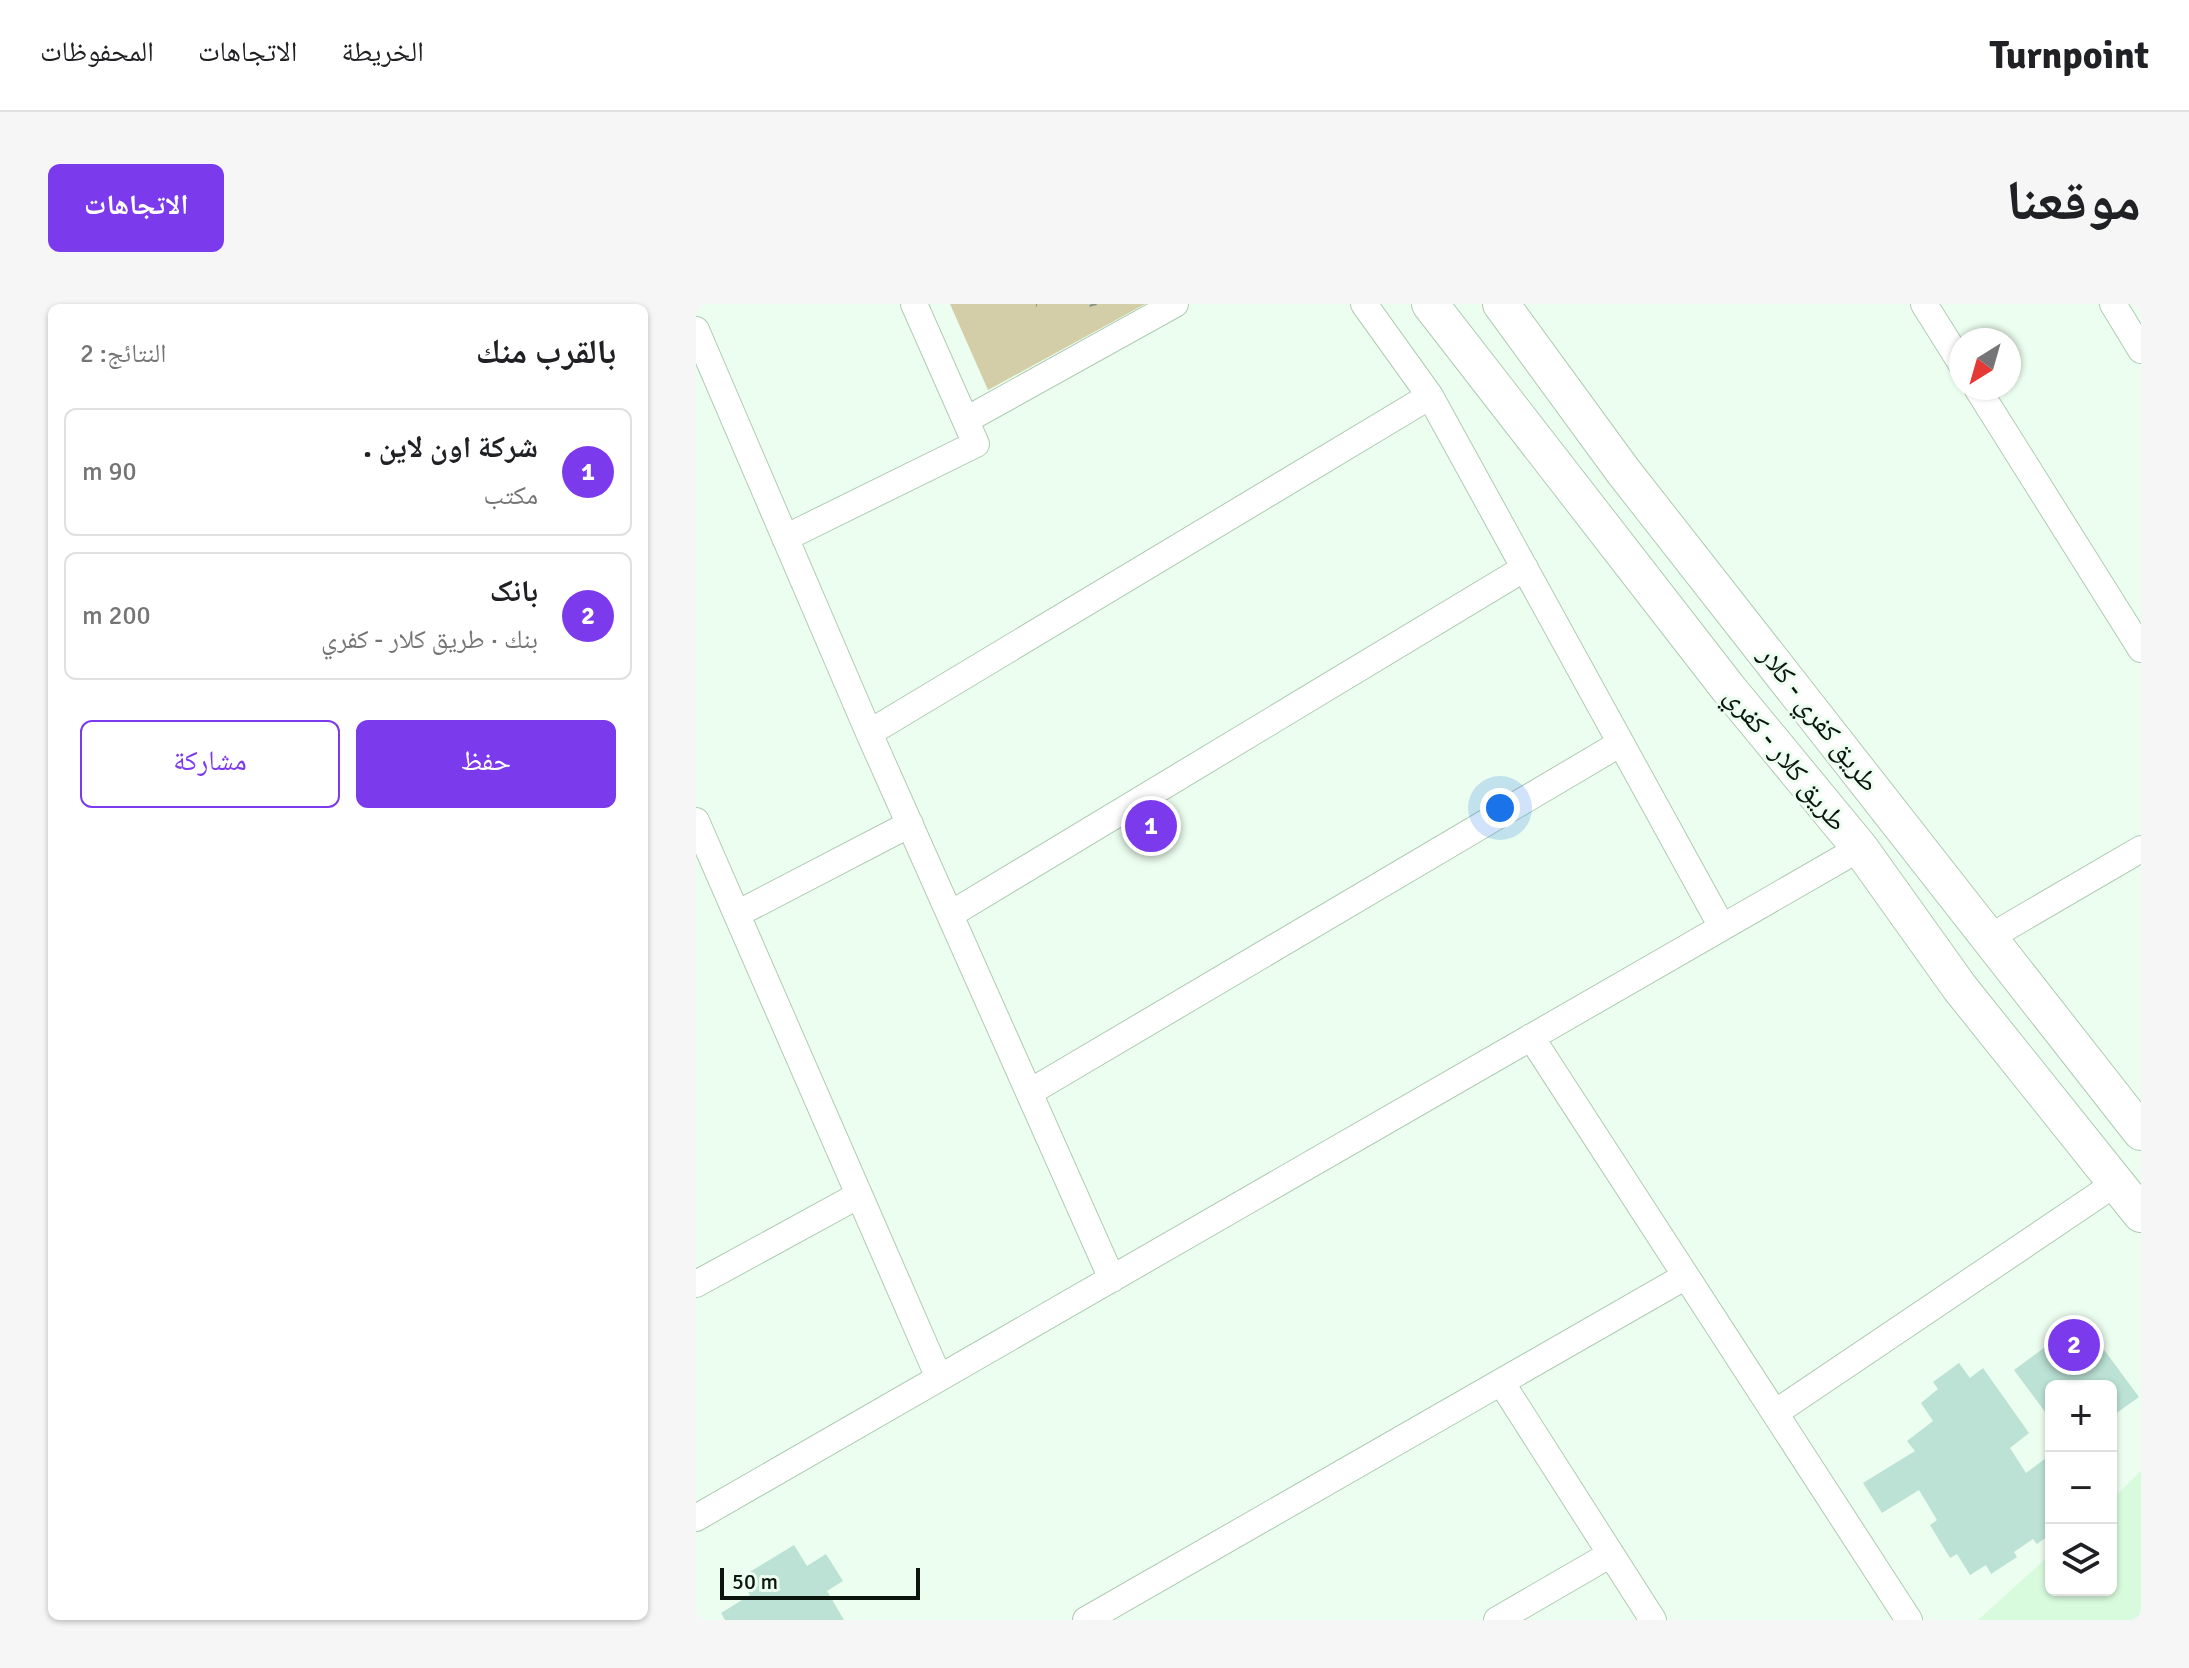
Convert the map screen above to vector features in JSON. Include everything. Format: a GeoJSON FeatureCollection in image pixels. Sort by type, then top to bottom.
{"type":"FeatureCollection","features":[{"type":"Feature","properties":{"kind":"main road","name":"طريق كلار - كفري"},"geometry":{"type":"LineString","coordinates":[[1430,304],[1728,688],[1860,848],[1960,988],[2141,1214]]}},
{"type":"Feature","properties":{"kind":"main road","name":"طريق كفري - كلار"},"geometry":{"type":"LineString","coordinates":[[1501,304],[1588,418],[1623,471],[2141,1132]]}},
{"type":"Feature","properties":{"kind":"main road"},"geometry":{"type":"LineString","coordinates":[[1544,448],[1588,418]]}},
{"type":"Feature","properties":{"kind":"main road"},"geometry":{"type":"LineString","coordinates":[[1582,499],[1623,471]]}},
{"type":"Feature","properties":{"kind":"street"},"geometry":{"type":"LineString","coordinates":[[785,538],[976,444],[914,304]]}},
{"type":"Feature","properties":{"kind":"street"},"geometry":{"type":"LineString","coordinates":[[966,420],[1175,304]]}},
{"type":"Feature","properties":{"kind":"street"},"geometry":{"type":"LineString","coordinates":[[1364,304],[1430,396],[1722,927]]}},
{"type":"Feature","properties":{"kind":"street"},"geometry":{"type":"LineString","coordinates":[[1924,304],[1949,344]]}},
{"type":"Feature","properties":{"kind":"street"},"geometry":{"type":"LineString","coordinates":[[2113,304],[2141,350]]}},
{"type":"Feature","properties":{"kind":"street"},"geometry":{"type":"LineString","coordinates":[[696,330],[869,733],[1112,1279]]}},
{"type":"Feature","properties":{"kind":"street"},"geometry":{"type":"LineString","coordinates":[[869,733],[1430,396]]}},
{"type":"Feature","properties":{"kind":"street"},"geometry":{"type":"LineString","coordinates":[[1985,400],[2141,649]]}},
{"type":"Feature","properties":{"kind":"street"},"geometry":{"type":"LineString","coordinates":[[951,914],[1525,568]]}},
{"type":"Feature","properties":{"kind":"street"},"geometry":{"type":"LineString","coordinates":[[1030,1092],[1621,743]]}},
{"type":"Feature","properties":{"kind":"street"},"geometry":{"type":"LineString","coordinates":[[696,821],[939,1378]]}},
{"type":"Feature","properties":{"kind":"street"},"geometry":{"type":"LineString","coordinates":[[737,914],[910,824]]}},
{"type":"Feature","properties":{"kind":"street"},"geometry":{"type":"LineString","coordinates":[[696,1518],[1860,848]]}},
{"type":"Feature","properties":{"kind":"street"},"geometry":{"type":"LineString","coordinates":[[1990,937],[2141,849]]}},
{"type":"Feature","properties":{"kind":"street"},"geometry":{"type":"LineString","coordinates":[[1531,1037],[1909,1620]]}},
{"type":"Feature","properties":{"kind":"street"},"geometry":{"type":"LineString","coordinates":[[1775,1413],[2116,1183]]}},
{"type":"Feature","properties":{"kind":"street"},"geometry":{"type":"LineString","coordinates":[[696,1284],[859,1195]]}},
{"type":"Feature","properties":{"kind":"street"},"geometry":{"type":"LineString","coordinates":[[1086,1620],[1686,1276]]}},
{"type":"Feature","properties":{"kind":"street"},"geometry":{"type":"LineString","coordinates":[[1501,1382],[1653,1620]]}},
{"type":"Feature","properties":{"kind":"street"},"geometry":{"type":"LineString","coordinates":[[1497,1620],[1611,1554]]}},
{"type":"Feature","properties":{"kind":"shaded area"},"geometry":{"type":"Polygon","coordinates":[[[950,304],[1145,304],[988,390],[950,304]]]}},
{"type":"Feature","properties":{"kind":"shaded area"},"geometry":{"type":"Polygon","coordinates":[[[2141,1471],[2141,1620],[1978,1620],[2045,1559],[2045,1596],[2117,1596],[2117,1494],[2141,1471]]]}},
{"type":"Feature","properties":{"kind":"building"},"geometry":{"type":"Polygon","coordinates":[[[2082,1320],[2139,1397],[2117,1413],[2117,1380],[2045,1380],[2045,1412],[2014,1370],[2082,1320]]]}},
{"type":"Feature","properties":{"kind":"building"},"geometry":{"type":"Polygon","coordinates":[[[1959,1363],[1970,1378],[1983,1368],[2029,1433],[2010,1448],[2026,1473],[2045,1459],[2045,1538],[2037,1544],[2033,1539],[2014,1552],[2017,1557],[1991,1574],[1986,1565],[1970,1575],[1957,1554],[1950,1558],[1930,1525],[1937,1520],[1919,1490],[1882,1513],[1863,1483],[1915,1451],[1907,1441],[1933,1421],[1921,1403],[1938,1389],[1933,1382],[1959,1363]]]}},
{"type":"Feature","properties":{"kind":"building"},"geometry":{"type":"Polygon","coordinates":[[[794,1545],[807,1566],[826,1554],[843,1581],[827,1591],[844,1620],[725,1620],[721,1613],[750,1595],[740,1578],[794,1545]]]}},
{"type":"Feature","properties":{"kind":"place","name":"شركة اون لاين ."},"geometry":{"type":"Point","coordinates":[1151,826]}},
{"type":"Feature","properties":{"kind":"place","name":"بانک"},"geometry":{"type":"Point","coordinates":[2074,1345]}}]}
